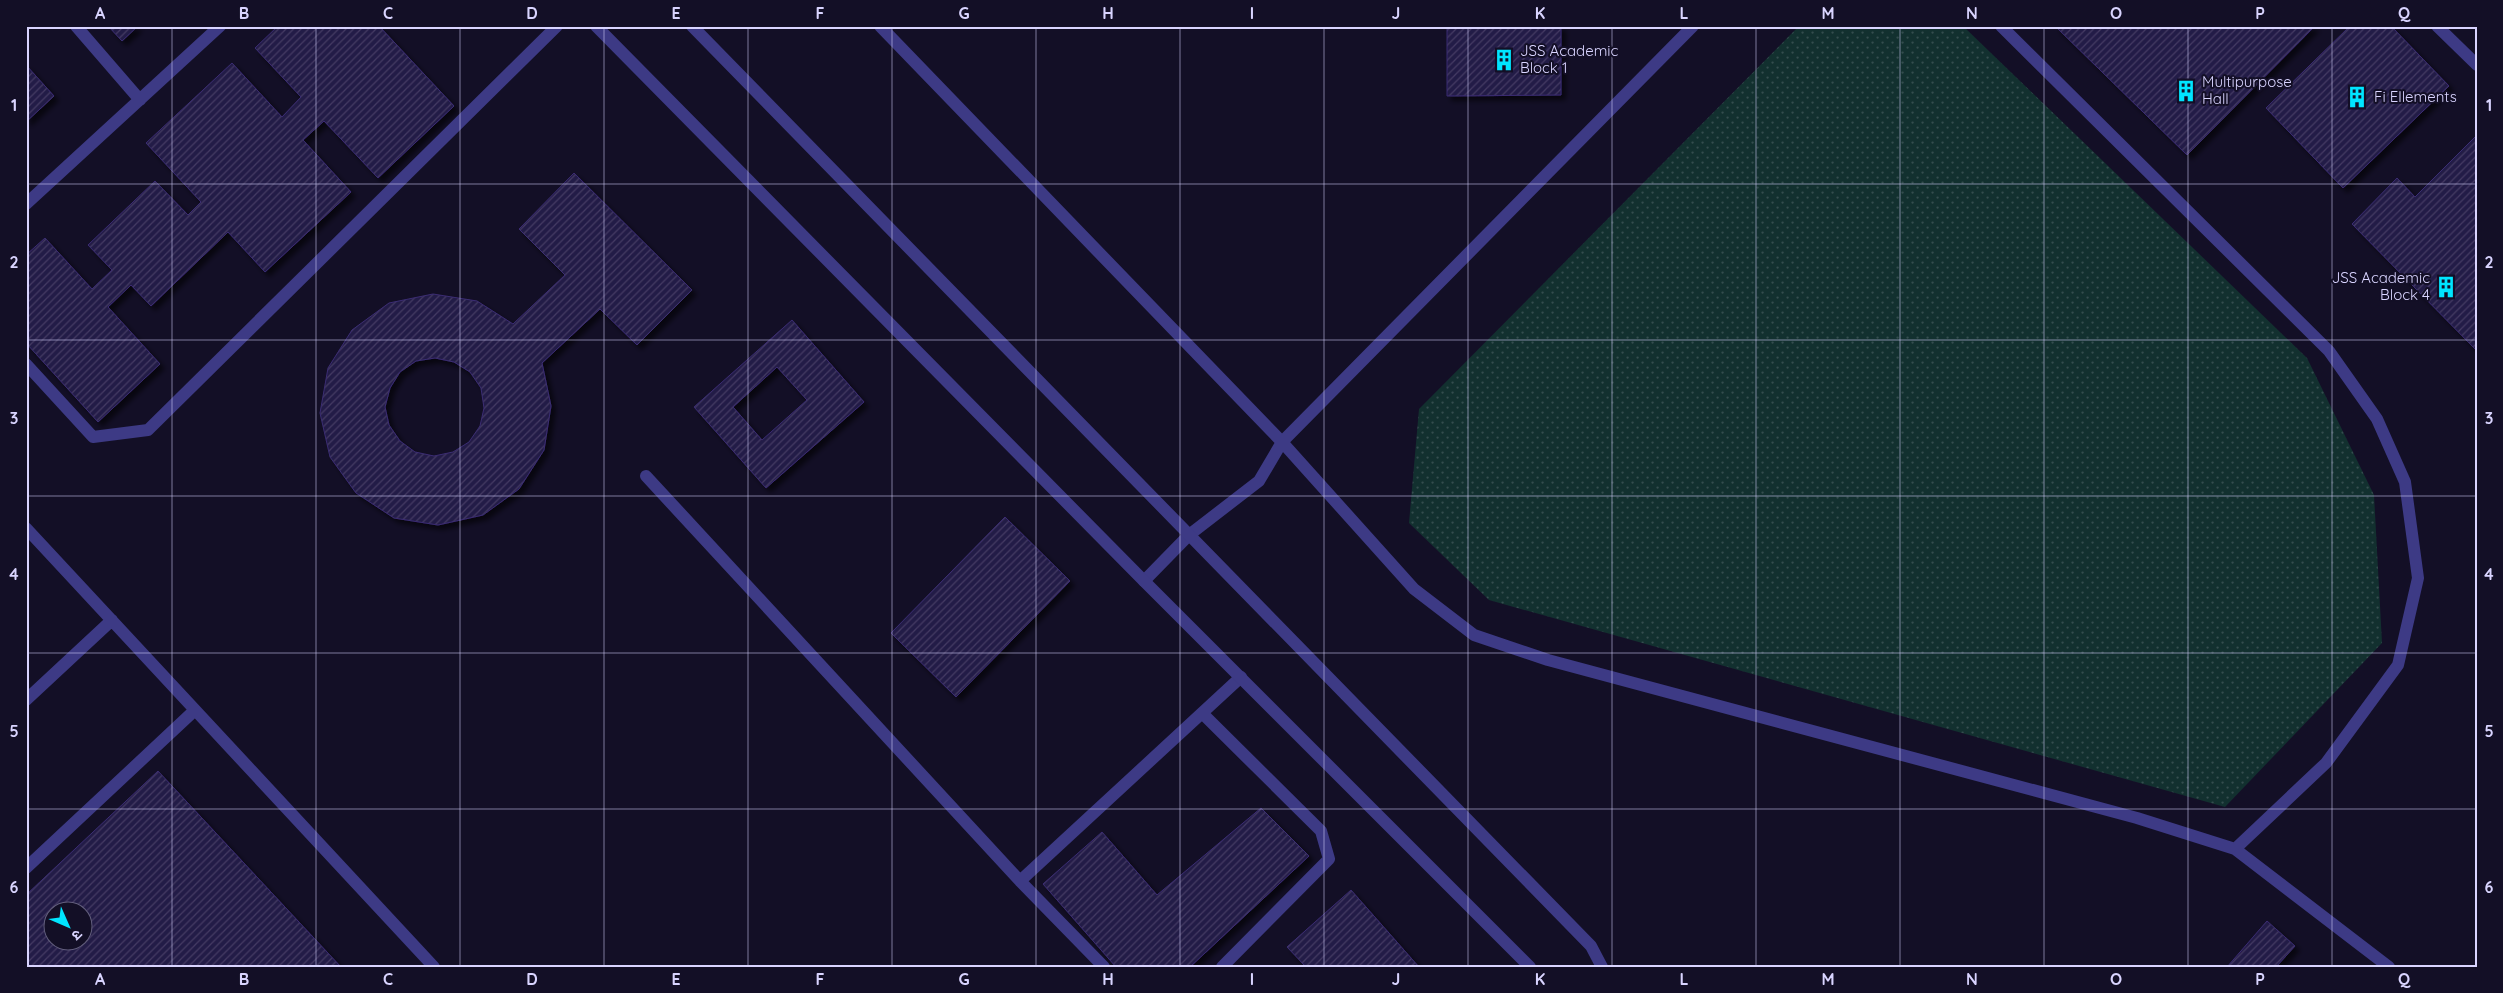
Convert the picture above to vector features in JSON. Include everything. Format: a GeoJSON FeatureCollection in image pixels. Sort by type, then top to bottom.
{"type":"FeatureCollection","features":[{"type":"Feature","properties":{"kind":"street"},"geometry":{"type":"LineString","coordinates":[[76,26],[140,100]]}},
{"type":"Feature","properties":{"kind":"street"},"geometry":{"type":"LineString","coordinates":[[26,204],[220,26]]}},
{"type":"Feature","properties":{"kind":"street"},"geometry":{"type":"LineString","coordinates":[[26,364],[93,437],[148,430],[557,26]]}},
{"type":"Feature","properties":{"kind":"street"},"geometry":{"type":"LineString","coordinates":[[596,26],[1144,581],[1530,967]]}},
{"type":"Feature","properties":{"kind":"street"},"geometry":{"type":"LineString","coordinates":[[692,26],[1591,946],[1602,967]]}},
{"type":"Feature","properties":{"kind":"street"},"geometry":{"type":"LineString","coordinates":[[880,26],[1282,442],[1414,589],[1474,635],[1548,660],[2137,818],[2235,849],[2389,967]]}},
{"type":"Feature","properties":{"kind":"street"},"geometry":{"type":"LineString","coordinates":[[1144,581],[1189,535],[1258,481],[1282,442],[1693,26]]}},
{"type":"Feature","properties":{"kind":"street"},"geometry":{"type":"LineString","coordinates":[[2002,26],[2329,351],[2377,420],[2405,482],[2418,578],[2398,665],[2326,763],[2235,849]]}},
{"type":"Feature","properties":{"kind":"street"},"geometry":{"type":"LineString","coordinates":[[2437,26],[2477,65]]}},
{"type":"Feature","properties":{"kind":"street"},"geometry":{"type":"LineString","coordinates":[[646,476],[1020,881],[1104,967]]}},
{"type":"Feature","properties":{"kind":"street"},"geometry":{"type":"LineString","coordinates":[[26,528],[434,967]]}},
{"type":"Feature","properties":{"kind":"street"},"geometry":{"type":"LineString","coordinates":[[26,700],[112,620]]}},
{"type":"Feature","properties":{"kind":"street"},"geometry":{"type":"LineString","coordinates":[[1020,881],[1241,677]]}},
{"type":"Feature","properties":{"kind":"street"},"geometry":{"type":"LineString","coordinates":[[26,868],[195,710]]}},
{"type":"Feature","properties":{"kind":"street"},"geometry":{"type":"LineString","coordinates":[[1202,713],[1321,831],[1329,858],[1222,967]]}},
{"type":"Feature","properties":{"kind":"green space"},"geometry":{"type":"Polygon","coordinates":[[[1799,26],[1963,26],[2307,358],[2374,495],[2382,643],[2225,807],[1489,600],[1409,523],[1419,409],[1799,26]]]}},
{"type":"Feature","properties":{"kind":"building"},"geometry":{"type":"Polygon","coordinates":[[[108,26],[138,26],[122,41],[108,26]]]}},
{"type":"Feature","properties":{"kind":"building"},"geometry":{"type":"Polygon","coordinates":[[[278,26],[379,26],[454,106],[378,178],[324,121],[303,140],[351,192],[265,272],[228,232],[151,306],[131,285],[108,307],[160,364],[98,422],[26,343],[26,255],[45,238],[92,289],[112,270],[88,245],[155,181],[188,215],[201,202],[146,143],[232,63],[282,117],[301,97],[255,48],[278,26]]]}},
{"type":"Feature","properties":{"kind":"building","name":"JSS Academic Block 1"},"geometry":{"type":"Polygon","coordinates":[[[1447,26],[1561,26],[1561,95],[1447,96],[1447,26]]]}},
{"type":"Feature","properties":{"kind":"building","name":"Multipurpose Hall"},"geometry":{"type":"Polygon","coordinates":[[[2055,26],[2315,26],[2187,155],[2055,26]]]}},
{"type":"Feature","properties":{"kind":"building","name":"Fi Ellements"},"geometry":{"type":"Polygon","coordinates":[[[2350,26],[2391,26],[2449,86],[2343,188],[2266,108],[2350,26]]]}},
{"type":"Feature","properties":{"kind":"building"},"geometry":{"type":"Polygon","coordinates":[[[26,65],[54,96],[26,122],[26,65]]]}},
{"type":"Feature","properties":{"kind":"building","name":"JSS Academic Block 4"},"geometry":{"type":"Polygon","coordinates":[[[2477,135],[2477,351],[2352,224],[2397,178],[2415,197],[2477,135]]]}},
{"type":"Feature","properties":{"kind":"building"},"geometry":{"type":"Polygon","coordinates":[[[574,173],[692,290],[637,345],[600,309],[542,363],[551,406],[544,450],[519,489],[483,515],[438,525],[394,518],[356,493],[330,457],[320,413],[328,368],[352,330],[389,303],[433,294],[477,301],[513,324],[565,275],[519,229],[574,173]],[[435,358],[416,361],[400,372],[390,388],[385,407],[389,425],[400,441],[415,452],[434,456],[453,452],[469,442],[480,426],[484,408],[481,388],[470,372],[454,362],[435,358]]]}},
{"type":"Feature","properties":{"kind":"building"},"geometry":{"type":"Polygon","coordinates":[[[792,320],[864,402],[766,488],[694,407],[792,320]],[[777,367],[733,407],[762,440],[807,400],[777,367]]]}},
{"type":"Feature","properties":{"kind":"building"},"geometry":{"type":"Polygon","coordinates":[[[1005,517],[1070,581],[956,697],[891,633],[1005,517]]]}},
{"type":"Feature","properties":{"kind":"building"},"geometry":{"type":"Polygon","coordinates":[[[158,771],[341,967],[26,967],[26,895],[158,771]]]}},
{"type":"Feature","properties":{"kind":"building"},"geometry":{"type":"Polygon","coordinates":[[[1261,808],[1309,856],[1190,967],[1116,967],[1043,884],[1102,832],[1157,895],[1261,808]]]}},
{"type":"Feature","properties":{"kind":"building"},"geometry":{"type":"Polygon","coordinates":[[[1351,890],[1419,967],[1306,967],[1287,947],[1351,890]]]}},
{"type":"Feature","properties":{"kind":"building"},"geometry":{"type":"Polygon","coordinates":[[[2267,921],[2295,946],[2276,967],[2227,967],[2267,921]]]}},
{"type":"Feature","properties":{"kind":"place","name":"JSS Academic Block 1"},"geometry":{"type":"Point","coordinates":[1504,60]}},
{"type":"Feature","properties":{"kind":"place","name":"Multipurpose Hall"},"geometry":{"type":"Point","coordinates":[2186,91]}},
{"type":"Feature","properties":{"kind":"place","name":"Fi Ellements"},"geometry":{"type":"Point","coordinates":[2357,97]}},
{"type":"Feature","properties":{"kind":"place","name":"JSS Academic Block 4"},"geometry":{"type":"Point","coordinates":[2446,287]}}]}
